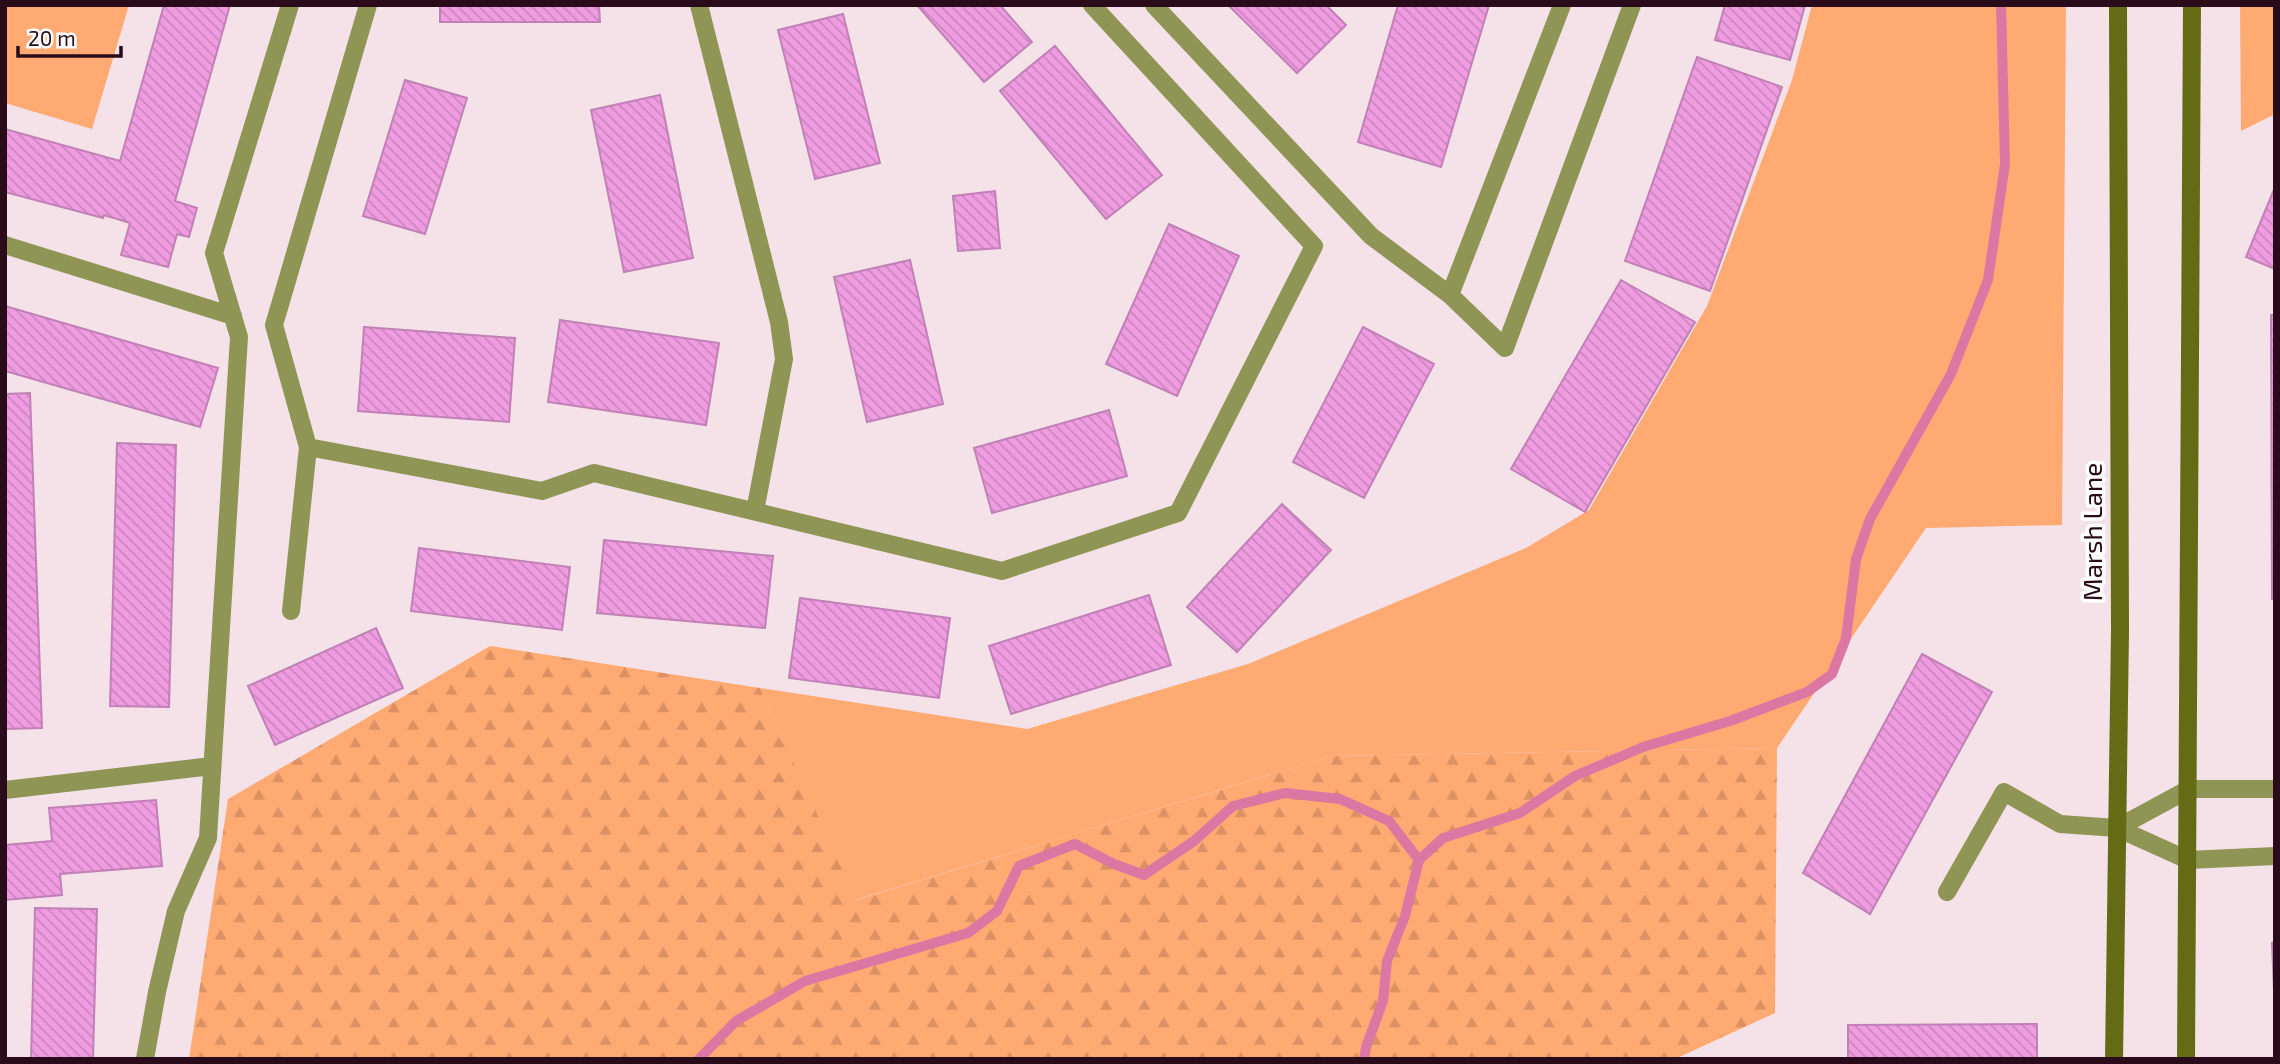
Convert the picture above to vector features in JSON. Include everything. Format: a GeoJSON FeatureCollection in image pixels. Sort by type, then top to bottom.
{"type":"FeatureCollection","features":[{"type":"Feature","properties":{"kind":"main road","name":"Marsh Lane"},"geometry":{"type":"LineString","coordinates":[[2114,1059],[2120,631],[2118,5]]}},
{"type":"Feature","properties":{"kind":"main road"},"geometry":{"type":"LineString","coordinates":[[2186,1059],[2192,5]]}},
{"type":"Feature","properties":{"kind":"street"},"geometry":{"type":"LineString","coordinates":[[145,1059],[176,911],[208,838],[239,337],[214,253],[290,5]]}},
{"type":"Feature","properties":{"kind":"street"},"geometry":{"type":"LineString","coordinates":[[290,611],[308,447],[274,325],[368,5]]}},
{"type":"Feature","properties":{"kind":"street"},"geometry":{"type":"LineString","coordinates":[[699,5],[779,322],[784,359],[755,511]]}},
{"type":"Feature","properties":{"kind":"street"},"geometry":{"type":"LineString","coordinates":[[308,447],[542,491],[594,473],[1002,571],[1178,513],[1314,246],[1092,5]]}},
{"type":"Feature","properties":{"kind":"street"},"geometry":{"type":"LineString","coordinates":[[1154,5],[1371,236],[1450,295],[1506,348],[1632,5]]}},
{"type":"Feature","properties":{"kind":"street"},"geometry":{"type":"LineString","coordinates":[[1450,295],[1562,5]]}},
{"type":"Feature","properties":{"kind":"street"},"geometry":{"type":"LineString","coordinates":[[5,245],[233,316]]}},
{"type":"Feature","properties":{"kind":"street"},"geometry":{"type":"LineString","coordinates":[[5,790],[212,766]]}},
{"type":"Feature","properties":{"kind":"street"},"geometry":{"type":"LineString","coordinates":[[2117,828],[2189,789],[2275,789]]}},
{"type":"Feature","properties":{"kind":"street"},"geometry":{"type":"LineString","coordinates":[[1947,892],[2004,792],[2060,824],[2117,828],[2189,860],[2275,856]]}},
{"type":"Feature","properties":{"kind":"green space"},"geometry":{"type":"Polygon","coordinates":[[[5,5],[129,5],[92,129],[5,103],[5,5]]]}},
{"type":"Feature","properties":{"kind":"green space"},"geometry":{"type":"Polygon","coordinates":[[[1812,5],[2066,5],[2062,525],[1926,528],[1777,748],[1332,756],[855,900],[760,688],[1027,729],[1248,664],[1526,548],[1589,510],[1707,306],[1792,80],[1812,5]]]}},
{"type":"Feature","properties":{"kind":"green space"},"geometry":{"type":"Polygon","coordinates":[[[2240,5],[2275,5],[2275,114],[2241,131],[2240,5]]]}},
{"type":"Feature","properties":{"kind":"green space"},"geometry":{"type":"Polygon","coordinates":[[[490,646],[760,688],[856,900],[1332,756],[1777,748],[1775,1013],[1675,1059],[189,1059],[228,799],[490,646]]]}},
{"type":"Feature","properties":{"kind":"building"},"geometry":{"type":"Polygon","coordinates":[[[164,5],[230,5],[175,201],[197,208],[189,237],[177,234],[168,267],[121,255],[130,223],[5,192],[5,129],[120,161],[164,5]]]}},
{"type":"Feature","properties":{"kind":"building"},"geometry":{"type":"Polygon","coordinates":[[[440,5],[599,5],[600,22],[440,22],[440,5]]]}},
{"type":"Feature","properties":{"kind":"building"},"geometry":{"type":"Polygon","coordinates":[[[917,5],[1000,5],[1032,42],[984,82],[917,5]]]}},
{"type":"Feature","properties":{"kind":"building"},"geometry":{"type":"Polygon","coordinates":[[[1228,5],[1326,5],[1346,25],[1297,73],[1228,5]]]}},
{"type":"Feature","properties":{"kind":"building"},"geometry":{"type":"Polygon","coordinates":[[[1398,5],[1489,5],[1441,167],[1358,142],[1398,5]]]}},
{"type":"Feature","properties":{"kind":"building"},"geometry":{"type":"Polygon","coordinates":[[[1725,5],[1805,5],[1790,60],[1715,40],[1725,5]]]}},
{"type":"Feature","properties":{"kind":"building"},"geometry":{"type":"Polygon","coordinates":[[[843,14],[880,163],[815,179],[778,30],[843,14]]]}},
{"type":"Feature","properties":{"kind":"building"},"geometry":{"type":"Polygon","coordinates":[[[1055,46],[1162,175],[1106,219],[1000,91],[1055,46]]]}},
{"type":"Feature","properties":{"kind":"building"},"geometry":{"type":"Polygon","coordinates":[[[1697,57],[1782,87],[1710,291],[1625,261],[1697,57]]]}},
{"type":"Feature","properties":{"kind":"building"},"geometry":{"type":"Polygon","coordinates":[[[405,80],[467,98],[425,234],[363,216],[405,80]]]}},
{"type":"Feature","properties":{"kind":"building"},"geometry":{"type":"Polygon","coordinates":[[[660,95],[693,258],[624,272],[591,110],[660,95]]]}},
{"type":"Feature","properties":{"kind":"building"},"geometry":{"type":"Polygon","coordinates":[[[2275,187],[2275,269],[2246,257],[2275,187]]]}},
{"type":"Feature","properties":{"kind":"building"},"geometry":{"type":"Polygon","coordinates":[[[995,191],[1000,248],[958,251],[953,196],[995,191]]]}},
{"type":"Feature","properties":{"kind":"building"},"geometry":{"type":"Polygon","coordinates":[[[1169,224],[1239,256],[1177,396],[1106,364],[1169,224]]]}},
{"type":"Feature","properties":{"kind":"building"},"geometry":{"type":"Polygon","coordinates":[[[910,260],[943,404],[867,422],[834,277],[910,260]]]}},
{"type":"Feature","properties":{"kind":"building"},"geometry":{"type":"Polygon","coordinates":[[[1621,280],[1695,322],[1585,512],[1511,469],[1621,280]]]}},
{"type":"Feature","properties":{"kind":"building"},"geometry":{"type":"Polygon","coordinates":[[[5,306],[218,368],[200,427],[5,371],[5,306]]]}},
{"type":"Feature","properties":{"kind":"building"},"geometry":{"type":"Polygon","coordinates":[[[2271,315],[2275,315],[2275,599],[2272,599],[2271,315]]]}},
{"type":"Feature","properties":{"kind":"building"},"geometry":{"type":"Polygon","coordinates":[[[560,320],[719,343],[706,425],[548,402],[560,320]]]}},
{"type":"Feature","properties":{"kind":"building"},"geometry":{"type":"Polygon","coordinates":[[[364,327],[515,338],[509,422],[358,411],[364,327]]]}},
{"type":"Feature","properties":{"kind":"building"},"geometry":{"type":"Polygon","coordinates":[[[1363,327],[1434,364],[1364,498],[1293,462],[1363,327]]]}},
{"type":"Feature","properties":{"kind":"building"},"geometry":{"type":"Polygon","coordinates":[[[30,393],[42,728],[5,729],[5,394],[30,393]]]}},
{"type":"Feature","properties":{"kind":"building"},"geometry":{"type":"Polygon","coordinates":[[[1109,410],[1127,476],[992,513],[974,448],[1109,410]]]}},
{"type":"Feature","properties":{"kind":"building"},"geometry":{"type":"Polygon","coordinates":[[[117,443],[176,445],[169,707],[110,706],[117,443]]]}},
{"type":"Feature","properties":{"kind":"building"},"geometry":{"type":"Polygon","coordinates":[[[1282,504],[1331,550],[1237,652],[1187,607],[1282,504]]]}},
{"type":"Feature","properties":{"kind":"building"},"geometry":{"type":"Polygon","coordinates":[[[604,540],[773,556],[765,628],[597,613],[604,540]]]}},
{"type":"Feature","properties":{"kind":"building"},"geometry":{"type":"Polygon","coordinates":[[[419,548],[570,567],[562,630],[411,611],[419,548]]]}},
{"type":"Feature","properties":{"kind":"building"},"geometry":{"type":"Polygon","coordinates":[[[1149,595],[1171,665],[1011,714],[989,646],[1149,595]]]}},
{"type":"Feature","properties":{"kind":"building"},"geometry":{"type":"Polygon","coordinates":[[[800,598],[950,618],[939,698],[789,678],[800,598]]]}},
{"type":"Feature","properties":{"kind":"building"},"geometry":{"type":"Polygon","coordinates":[[[376,628],[403,688],[275,745],[248,686],[376,628]]]}},
{"type":"Feature","properties":{"kind":"building"},"geometry":{"type":"Polygon","coordinates":[[[1922,654],[1992,692],[1870,914],[1803,873],[1922,654]]]}},
{"type":"Feature","properties":{"kind":"building"},"geometry":{"type":"Polygon","coordinates":[[[156,800],[162,866],[60,874],[62,895],[5,900],[5,845],[52,841],[49,808],[156,800]]]}},
{"type":"Feature","properties":{"kind":"building"},"geometry":{"type":"Polygon","coordinates":[[[35,908],[97,909],[93,1059],[31,1059],[35,908]]]}},
{"type":"Feature","properties":{"kind":"building"},"geometry":{"type":"Polygon","coordinates":[[[2275,942],[2275,1013],[2272,943],[2275,942]]]}},
{"type":"Feature","properties":{"kind":"building"},"geometry":{"type":"Polygon","coordinates":[[[2037,1024],[2037,1059],[1848,1059],[1848,1025],[2037,1024]]]}},
{"type":"Feature","properties":{"kind":"waterway"},"geometry":{"type":"LineString","coordinates":[[699,1059],[736,1021],[805,981],[968,933],[997,911],[1019,866],[1075,844],[1114,864],[1144,875],[1194,841],[1233,806],[1285,793],[1340,799],[1389,821],[1419,860],[1443,838],[1520,813],[1575,776],[1643,747],[1730,721],[1807,692],[1832,674],[1846,638],[1856,559],[1870,519],[1951,374],[1988,280],[2005,164],[2001,5]]}},
{"type":"Feature","properties":{"kind":"waterway"},"geometry":{"type":"LineString","coordinates":[[1364,1059],[1383,1001],[1387,961],[1405,916],[1419,860]]}}]}
